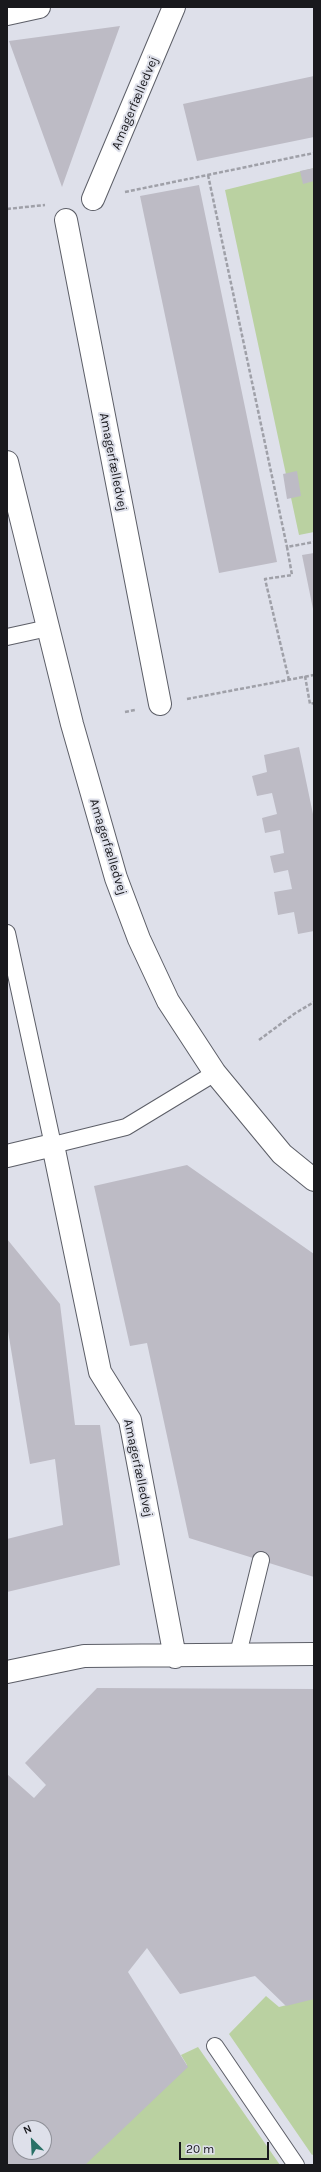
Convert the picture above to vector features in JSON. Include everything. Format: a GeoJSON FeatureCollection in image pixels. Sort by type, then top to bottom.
{"type":"FeatureCollection","features":[{"type":"Feature","properties":{"kind":"street"},"geometry":{"type":"LineString","coordinates":[[7,14],[39,7]]}},
{"type":"Feature","properties":{"kind":"street","name":"Amagerfælledvej"},"geometry":{"type":"LineString","coordinates":[[93,199],[174,7]]}},
{"type":"Feature","properties":{"kind":"street","name":"Amagerfælledvej"},"geometry":{"type":"LineString","coordinates":[[66,220],[160,704]]}},
{"type":"Feature","properties":{"kind":"street","name":"Amagerfælledvej"},"geometry":{"type":"LineString","coordinates":[[7,462],[72,724],[116,878],[138,939],[168,1002],[215,1073],[282,1154],[314,1180]]}},
{"type":"Feature","properties":{"kind":"street"},"geometry":{"type":"LineString","coordinates":[[7,1156],[53,1145]]}},
{"type":"Feature","properties":{"kind":"street","name":"Amagerfælledvej"},"geometry":{"type":"LineString","coordinates":[[53,1145],[100,1372],[130,1420],[174,1657]]}},
{"type":"Feature","properties":{"kind":"street"},"geometry":{"type":"LineString","coordinates":[[7,1672],[84,1656],[174,1657],[238,1654],[314,1654]]}},
{"type":"Feature","properties":{"kind":"lane"},"geometry":{"type":"LineString","coordinates":[[7,637],[48,628]]}},
{"type":"Feature","properties":{"kind":"lane"},"geometry":{"type":"LineString","coordinates":[[7,933],[53,1145],[126,1127],[215,1073]]}},
{"type":"Feature","properties":{"kind":"lane"},"geometry":{"type":"LineString","coordinates":[[238,1654],[261,1560]]}},
{"type":"Feature","properties":{"kind":"lane"},"geometry":{"type":"LineString","coordinates":[[215,2046],[296,2165]]}},
{"type":"Feature","properties":{"kind":"path"},"geometry":{"type":"LineString","coordinates":[[93,199],[314,153]]}},
{"type":"Feature","properties":{"kind":"path"},"geometry":{"type":"LineString","coordinates":[[208,175],[292,575],[265,579],[289,680]]}},
{"type":"Feature","properties":{"kind":"path"},"geometry":{"type":"LineString","coordinates":[[287,547],[314,542]]}},
{"type":"Feature","properties":{"kind":"path"},"geometry":{"type":"LineString","coordinates":[[125,712],[314,674]]}},
{"type":"Feature","properties":{"kind":"path"},"geometry":{"type":"LineString","coordinates":[[305,676],[310,704],[314,703]]}},
{"type":"Feature","properties":{"kind":"path"},"geometry":{"type":"LineString","coordinates":[[259,1040],[294,1014],[314,1002]]}},
{"type":"Feature","properties":{"kind":"green space"},"geometry":{"type":"Polygon","coordinates":[[[314,168],[314,532],[299,535],[225,190],[314,168]]]}},
{"type":"Feature","properties":{"kind":"green space"},"geometry":{"type":"Polygon","coordinates":[[[266,1996],[279,2007],[314,1998],[314,2154],[312,2155],[229,2034],[266,1996]]]}},
{"type":"Feature","properties":{"kind":"green space"},"geometry":{"type":"Polygon","coordinates":[[[198,2047],[280,2165],[80,2165],[187,2065],[181,2055],[198,2047]]]}},
{"type":"Feature","properties":{"kind":"building"},"geometry":{"type":"Polygon","coordinates":[[[120,26],[83,128],[62,187],[9,41],[120,26]]]}},
{"type":"Feature","properties":{"kind":"building"},"geometry":{"type":"Polygon","coordinates":[[[314,76],[314,137],[197,161],[183,104],[314,76]]]}},
{"type":"Feature","properties":{"kind":"building"},"geometry":{"type":"Polygon","coordinates":[[[314,168],[314,181],[303,184],[300,171],[314,168]]]}},
{"type":"Feature","properties":{"kind":"building"},"geometry":{"type":"Polygon","coordinates":[[[199,185],[277,562],[219,573],[140,196],[199,185]]]}},
{"type":"Feature","properties":{"kind":"building"},"geometry":{"type":"Polygon","coordinates":[[[297,471],[301,496],[287,499],[283,474],[297,471]]]}},
{"type":"Feature","properties":{"kind":"building"},"geometry":{"type":"Polygon","coordinates":[[[314,553],[314,609],[313,609],[302,555],[314,553]]]}},
{"type":"Feature","properties":{"kind":"building"},"geometry":{"type":"Polygon","coordinates":[[[299,747],[314,819],[314,931],[298,934],[294,912],[278,915],[274,892],[292,889],[288,870],[274,873],[270,856],[284,853],[280,830],[265,833],[262,818],[277,814],[272,793],[257,796],[252,776],[267,772],[264,755],[299,747]]]}},
{"type":"Feature","properties":{"kind":"building"},"geometry":{"type":"Polygon","coordinates":[[[187,1165],[314,1254],[314,1577],[189,1538],[147,1343],[130,1346],[94,1186],[187,1165]]]}},
{"type":"Feature","properties":{"kind":"building"},"geometry":{"type":"Polygon","coordinates":[[[7,1239],[60,1304],[75,1425],[100,1425],[120,1565],[7,1592],[7,1539],[63,1525],[55,1459],[30,1464],[7,1325],[7,1239]]]}},
{"type":"Feature","properties":{"kind":"building"},"geometry":{"type":"Polygon","coordinates":[[[97,1688],[314,1689],[314,1999],[286,2006],[255,1976],[180,1994],[147,1948],[128,1972],[188,2067],[85,2165],[7,2165],[7,1774],[34,1798],[46,1785],[25,1763],[97,1688]]]}}]}
